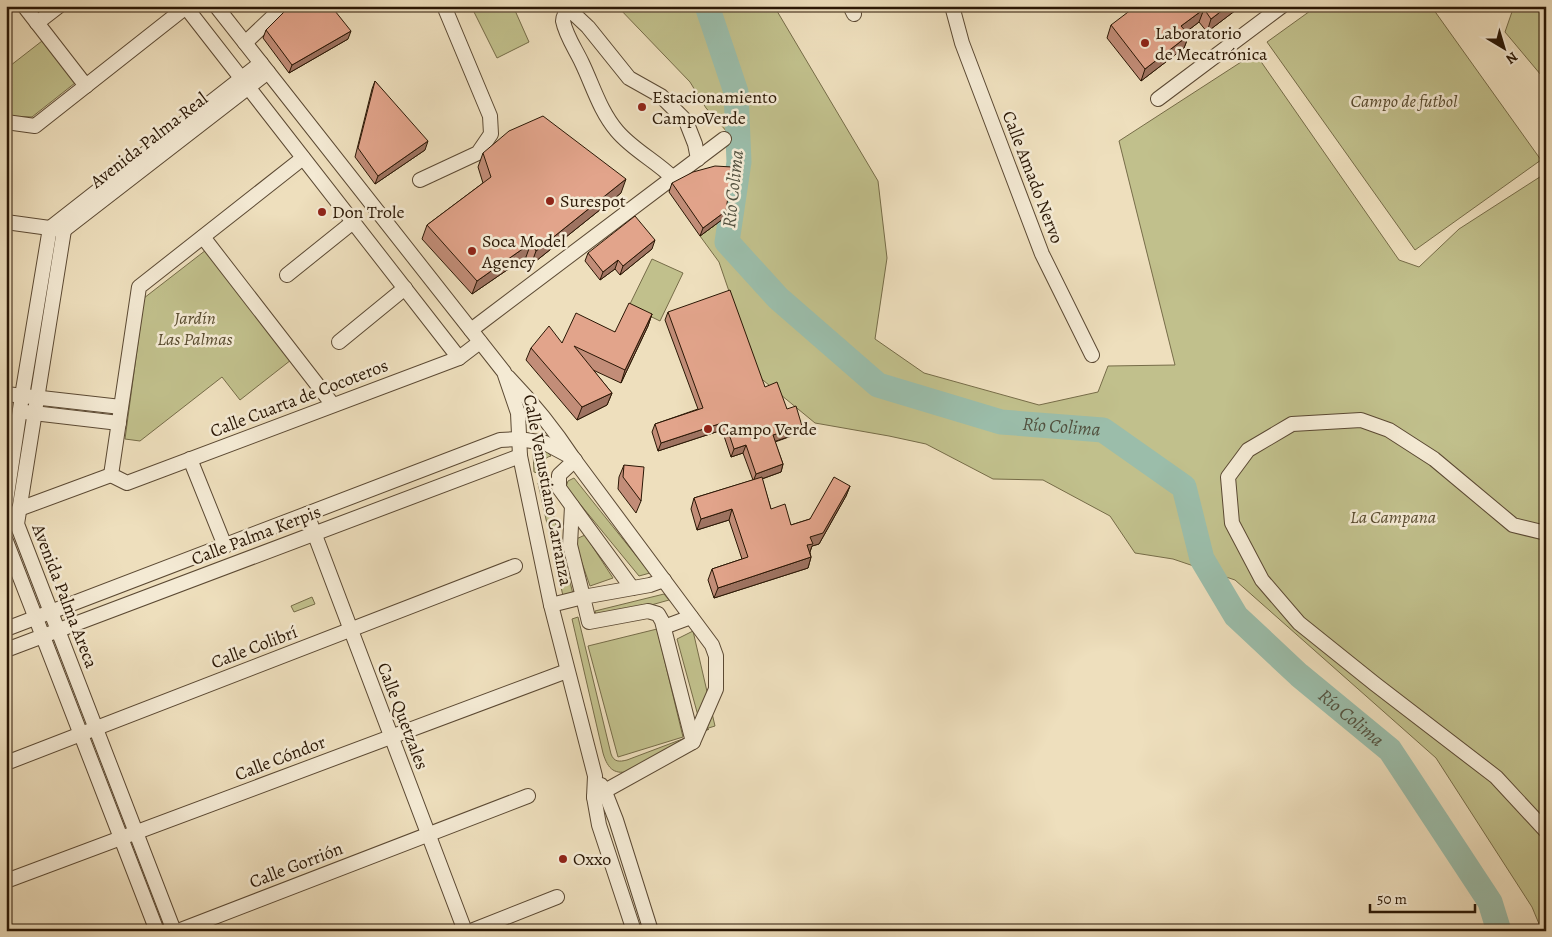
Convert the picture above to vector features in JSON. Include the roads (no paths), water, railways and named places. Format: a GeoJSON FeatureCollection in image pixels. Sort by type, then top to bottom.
{"type":"FeatureCollection","features":[{"type":"Feature","properties":{"kind":"street"},"geometry":{"type":"LineString","coordinates":[[24,6],[86,86]]}},
{"type":"Feature","properties":{"kind":"street"},"geometry":{"type":"LineString","coordinates":[[37,23],[59,6]]}},
{"type":"Feature","properties":{"kind":"street","name":"Calle Venustiano Carranza"},"geometry":{"type":"LineString","coordinates":[[216,6],[504,372],[518,413],[520,456],[551,605],[595,776],[599,795],[600,824],[634,931]]}},
{"type":"Feature","properties":{"kind":"street"},"geometry":{"type":"LineString","coordinates":[[245,43],[284,6]]}},
{"type":"Feature","properties":{"kind":"street"},"geometry":{"type":"LineString","coordinates":[[420,180],[478,153],[491,134],[490,116],[444,6]]}},
{"type":"Feature","properties":{"kind":"street","name":"Calle Amado Nervo"},"geometry":{"type":"LineString","coordinates":[[952,6],[962,43],[1042,254],[1092,355]]}},
{"type":"Feature","properties":{"kind":"street"},"geometry":{"type":"LineString","coordinates":[[1158,99],[1282,6]]}},
{"type":"Feature","properties":{"kind":"street"},"geometry":{"type":"LineString","coordinates":[[6,122],[35,126],[186,7],[459,358]]}},
{"type":"Feature","properties":{"kind":"street"},"geometry":{"type":"LineString","coordinates":[[673,178],[617,132],[598,103],[563,20],[565,14],[572,12],[588,27],[629,78],[661,96],[686,121],[695,144],[698,159]]}},
{"type":"Feature","properties":{"kind":"street","name":"Avenida Palma Real"},"geometry":{"type":"LineString","coordinates":[[57,229],[264,68]]}},
{"type":"Feature","properties":{"kind":"street"},"geometry":{"type":"LineString","coordinates":[[471,330],[724,139]]}},
{"type":"Feature","properties":{"kind":"street"},"geometry":{"type":"LineString","coordinates":[[19,509],[111,475],[138,287],[303,158]]}},
{"type":"Feature","properties":{"kind":"street"},"geometry":{"type":"LineString","coordinates":[[6,222],[57,229],[19,411],[6,501]]}},
{"type":"Feature","properties":{"kind":"street"},"geometry":{"type":"LineString","coordinates":[[287,275],[353,222]]}},
{"type":"Feature","properties":{"kind":"street","name":"Avenida Palma Areca"},"geometry":{"type":"LineString","coordinates":[[57,229],[37,397],[19,509],[12,526],[51,612],[176,931]]}},
{"type":"Feature","properties":{"kind":"street"},"geometry":{"type":"LineString","coordinates":[[203,236],[333,405]]}},
{"type":"Feature","properties":{"kind":"street"},"geometry":{"type":"LineString","coordinates":[[339,342],[405,288]]}},
{"type":"Feature","properties":{"kind":"street","name":"Calle Cuarta de Cocoteros"},"geometry":{"type":"LineString","coordinates":[[111,475],[127,483],[459,358],[480,342]]}},
{"type":"Feature","properties":{"kind":"street"},"geometry":{"type":"LineString","coordinates":[[504,372],[560,438],[712,645],[716,656],[716,689],[694,742],[599,795]]}},
{"type":"Feature","properties":{"kind":"street"},"geometry":{"type":"LineString","coordinates":[[6,394],[121,407]]}},
{"type":"Feature","properties":{"kind":"street"},"geometry":{"type":"LineString","coordinates":[[19,411],[119,423]]}},
{"type":"Feature","properties":{"kind":"street"},"geometry":{"type":"LineString","coordinates":[[1546,533],[1513,525],[1434,459],[1390,430],[1361,420],[1292,424],[1248,450],[1228,476],[1232,523],[1262,580],[1299,623],[1496,777],[1546,831]]}},
{"type":"Feature","properties":{"kind":"street","name":"Calle Palma Kerpis"},"geometry":{"type":"LineString","coordinates":[[6,629],[500,440],[520,439],[545,443],[574,459]]}},
{"type":"Feature","properties":{"kind":"street","name":"Calle Palma Kerpis"},"geometry":{"type":"LineString","coordinates":[[6,650],[520,456]]}},
{"type":"Feature","properties":{"kind":"street"},"geometry":{"type":"LineString","coordinates":[[190,459],[224,546]]}},
{"type":"Feature","properties":{"kind":"street"},"geometry":{"type":"LineString","coordinates":[[574,459],[560,475],[559,488],[632,588]]}},
{"type":"Feature","properties":{"kind":"street"},"geometry":{"type":"LineString","coordinates":[[572,506],[570,545],[589,622],[648,611],[658,614],[664,627],[694,742]]}},
{"type":"Feature","properties":{"kind":"street","name":"Calle Quetzales"},"geometry":{"type":"LineString","coordinates":[[307,514],[465,931]]}},
{"type":"Feature","properties":{"kind":"street","name":"Avenida Palma Areca"},"geometry":{"type":"LineString","coordinates":[[6,540],[157,931]]}},
{"type":"Feature","properties":{"kind":"street","name":"Calle Colibrí"},"geometry":{"type":"LineString","coordinates":[[6,763],[515,566]]}},
{"type":"Feature","properties":{"kind":"street"},"geometry":{"type":"LineString","coordinates":[[551,605],[583,597],[650,585],[664,580]]}},
{"type":"Feature","properties":{"kind":"street"},"geometry":{"type":"LineString","coordinates":[[664,627],[691,618]]}},
{"type":"Feature","properties":{"kind":"street","name":"Calle Cóndor"},"geometry":{"type":"LineString","coordinates":[[6,881],[567,670]]}},
{"type":"Feature","properties":{"kind":"street","name":"Calle Venustiano Carranza"},"geometry":{"type":"LineString","coordinates":[[599,795],[616,820],[651,931]]}},
{"type":"Feature","properties":{"kind":"street","name":"Calle Gorrión"},"geometry":{"type":"LineString","coordinates":[[176,931],[528,796]]}},
{"type":"Feature","properties":{"kind":"street"},"geometry":{"type":"LineString","coordinates":[[616,877],[633,873]]}},
{"type":"Feature","properties":{"kind":"street"},"geometry":{"type":"LineString","coordinates":[[471,931],[556,897]]}},
{"type":"Feature","properties":{"kind":"waterway","name":"Río Colima"},"geometry":{"type":"LineString","coordinates":[[707,6],[736,92],[739,162],[727,242],[778,298],[878,385],[1001,422],[1103,430],[1184,487],[1202,559],[1236,616],[1299,675],[1390,750],[1490,902],[1499,931]]}},
{"type":"Feature","properties":{"kind":"place","name":"Laboratorio de Mecatrónica"},"geometry":{"type":"Point","coordinates":[1145,43]}},
{"type":"Feature","properties":{"kind":"place","name":"Estacionamiento CampoVerde"},"geometry":{"type":"Point","coordinates":[642,107]}},
{"type":"Feature","properties":{"kind":"place","name":"Surespot"},"geometry":{"type":"Point","coordinates":[550,201]}},
{"type":"Feature","properties":{"kind":"place","name":"Don Trole"},"geometry":{"type":"Point","coordinates":[322,212]}},
{"type":"Feature","properties":{"kind":"place","name":"Soca Model Agency"},"geometry":{"type":"Point","coordinates":[472,251]}},
{"type":"Feature","properties":{"kind":"place","name":"Campo Verde"},"geometry":{"type":"Point","coordinates":[708,429]}},
{"type":"Feature","properties":{"kind":"place","name":"Oxxo"},"geometry":{"type":"Point","coordinates":[563,859]}},
{"type":"Feature","properties":{"kind":"park label","name":"Campo de futbol"},"geometry":{"type":"Point","coordinates":[1404,101]}},
{"type":"Feature","properties":{"kind":"park label","name":"Jardín Las Palmas"},"geometry":{"type":"Point","coordinates":[195,328]}},
{"type":"Feature","properties":{"kind":"park label","name":"La Campana"},"geometry":{"type":"Point","coordinates":[1393,517]}}]}
